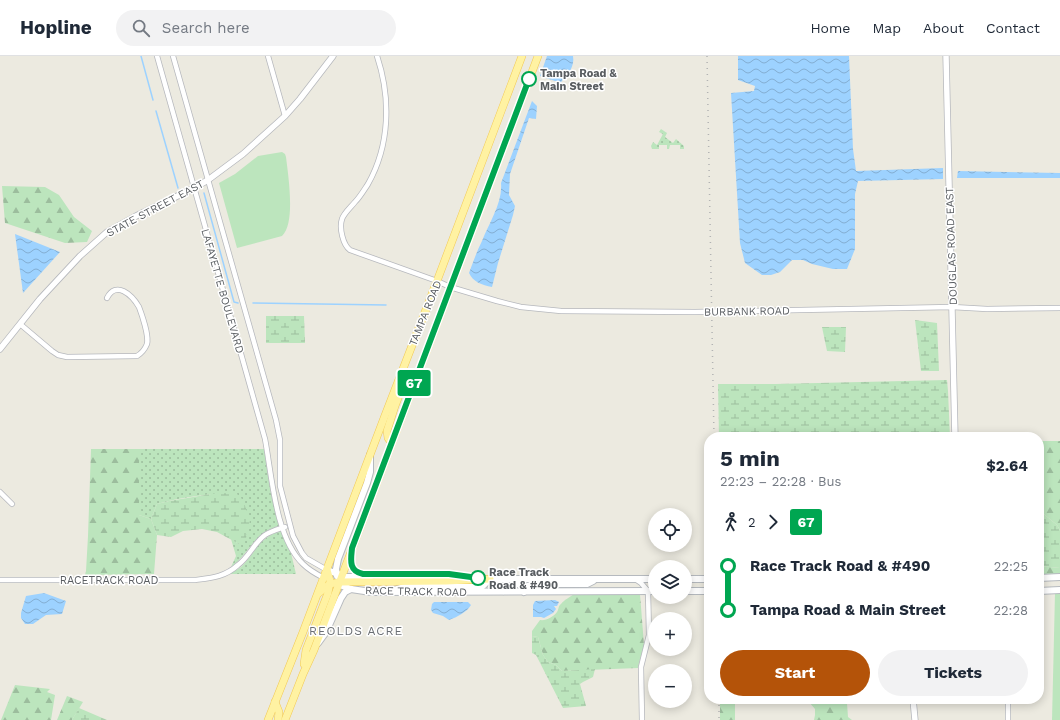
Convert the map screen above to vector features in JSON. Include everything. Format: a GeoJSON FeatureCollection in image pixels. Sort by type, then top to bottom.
{"type":"FeatureCollection","features":[{"type":"Feature","properties":{"kind":"main road","name":"TAMPA ROAD"},"geometry":{"type":"LineString","coordinates":[[522,56],[370,453],[327,570],[335,580],[352,548],[538,56]]}},
{"type":"Feature","properties":{"kind":"main road"},"geometry":{"type":"LineString","coordinates":[[392,442],[388,438],[387,431],[403,385],[406,361]]}},
{"type":"Feature","properties":{"kind":"main road"},"geometry":{"type":"LineString","coordinates":[[285,720],[315,646],[335,580],[338,559],[370,472],[370,453]]}},
{"type":"Feature","properties":{"kind":"main road"},"geometry":{"type":"LineString","coordinates":[[352,548],[351,561],[355,571],[358,573],[449,574],[467,577]]}},
{"type":"Feature","properties":{"kind":"main road","name":"RACE TRACK ROAD"},"geometry":{"type":"LineString","coordinates":[[327,570],[335,580],[351,589],[371,592],[648,592]]}},
{"type":"Feature","properties":{"kind":"main road","name":"RACE TRACK ROAD"},"geometry":{"type":"LineString","coordinates":[[335,580],[355,577],[467,577],[490,580],[648,579]]}},
{"type":"Feature","properties":{"kind":"main road"},"geometry":{"type":"LineString","coordinates":[[1044,578],[1060,578]]}},
{"type":"Feature","properties":{"kind":"main road"},"geometry":{"type":"LineString","coordinates":[[511,579],[521,586],[524,592],[528,586],[535,584],[587,584],[598,579]]}},
{"type":"Feature","properties":{"kind":"main road"},"geometry":{"type":"LineString","coordinates":[[609,579],[617,592]]}},
{"type":"Feature","properties":{"kind":"main road"},"geometry":{"type":"LineString","coordinates":[[692,579],[704,579]]}},
{"type":"Feature","properties":{"kind":"main road"},"geometry":{"type":"LineString","coordinates":[[303,674],[306,650],[328,593],[335,580]]}},
{"type":"Feature","properties":{"kind":"main road"},"geometry":{"type":"LineString","coordinates":[[268,720],[317,595],[335,580],[490,580]]}},
{"type":"Feature","properties":{"kind":"main road"},"geometry":{"type":"LineString","coordinates":[[490,580],[494,586],[504,592]]}},
{"type":"Feature","properties":{"kind":"main road"},"geometry":{"type":"LineString","coordinates":[[386,592],[405,587],[479,587],[483,586],[490,580]]}},
{"type":"Feature","properties":{"kind":"main road"},"geometry":{"type":"LineString","coordinates":[[315,646],[326,632],[340,598],[345,592],[351,589]]}},
{"type":"Feature","properties":{"kind":"main road"},"geometry":{"type":"LineString","coordinates":[[1044,591],[1060,590]]}},
{"type":"Feature","properties":{"kind":"main road"},"geometry":{"type":"LineString","coordinates":[[692,591],[704,591]]}},
{"type":"Feature","properties":{"kind":"main road"},"geometry":{"type":"LineString","coordinates":[[275,702],[279,712],[278,720]]}},
{"type":"Feature","properties":{"kind":"street","name":"LAFAYETTE BOULEVARD"},"geometry":{"type":"LineString","coordinates":[[157,56],[265,439],[273,494],[288,543],[298,559],[313,573],[335,580]]}},
{"type":"Feature","properties":{"kind":"street","name":"LAFAYETTE BOULEVARD"},"geometry":{"type":"LineString","coordinates":[[173,56],[276,420],[280,440],[280,486],[290,525],[297,545],[306,558],[327,570]]}},
{"type":"Feature","properties":{"kind":"street"},"geometry":{"type":"LineString","coordinates":[[268,56],[285,116]]}},
{"type":"Feature","properties":{"kind":"street","name":"STATE STREET EAST"},"geometry":{"type":"LineString","coordinates":[[0,349],[40,299],[80,256],[107,232],[208,180],[243,154],[285,116],[305,93],[333,56]]}},
{"type":"Feature","properties":{"kind":"street","name":"BURBANK ROAD"},"geometry":{"type":"LineString","coordinates":[[377,56],[382,70],[386,91],[385,131],[382,149],[368,184],[357,200],[342,217],[341,223],[343,240],[350,250],[450,287],[470,294],[521,307],[579,312],[695,312],[952,307],[987,309],[1060,308]]}},
{"type":"Feature","properties":{"kind":"street","name":"DOUGLAS ROAD EAST"},"geometry":{"type":"LineString","coordinates":[[946,56],[954,432]]}},
{"type":"Feature","properties":{"kind":"street"},"geometry":{"type":"LineString","coordinates":[[20,324],[58,355],[67,357],[137,356],[146,346],[148,338],[138,307],[126,293],[119,289],[114,289],[108,294],[107,298]]}},
{"type":"Feature","properties":{"kind":"street"},"geometry":{"type":"LineString","coordinates":[[0,492],[12,504]]}},
{"type":"Feature","properties":{"kind":"street"},"geometry":{"type":"LineString","coordinates":[[283,528],[290,525]]}},
{"type":"Feature","properties":{"kind":"street","name":"RACETRACK ROAD"},"geometry":{"type":"LineString","coordinates":[[0,580],[194,580],[218,577],[230,572],[239,565],[258,541],[265,535],[283,528]]}},
{"type":"Feature","properties":{"kind":"street"},"geometry":{"type":"LineString","coordinates":[[634,579],[648,589]]}},
{"type":"Feature","properties":{"kind":"street"},"geometry":{"type":"LineString","coordinates":[[642,720],[641,667],[649,635],[651,604]]}},
{"type":"Feature","properties":{"kind":"street"},"geometry":{"type":"LineString","coordinates":[[913,704],[915,720]]}},
{"type":"Feature","properties":{"kind":"street"},"geometry":{"type":"LineString","coordinates":[[1008,704],[1008,720]]}},
{"type":"Feature","properties":{"kind":"green space"},"geometry":{"type":"Polygon","coordinates":[[[661,129],[667,133],[665,137],[673,143],[676,139],[684,146],[684,149],[680,149],[680,145],[670,145],[669,149],[667,149],[667,145],[659,145],[659,149],[652,149],[651,146],[653,142],[657,145],[663,134],[659,132],[661,129]]]}},
{"type":"Feature","properties":{"kind":"green space"},"geometry":{"type":"Polygon","coordinates":[[[282,152],[286,157],[290,198],[289,221],[286,230],[282,236],[237,248],[219,183],[235,174],[258,156],[282,152]]]}},
{"type":"Feature","properties":{"kind":"green space"},"geometry":{"type":"Polygon","coordinates":[[[2,186],[45,187],[59,195],[74,217],[92,231],[87,242],[65,243],[5,223],[2,186]]]}},
{"type":"Feature","properties":{"kind":"green space"},"geometry":{"type":"Polygon","coordinates":[[[266,316],[304,316],[305,343],[266,343],[266,316]]]}},
{"type":"Feature","properties":{"kind":"green space"},"geometry":{"type":"Polygon","coordinates":[[[915,320],[937,323],[939,371],[921,371],[915,320]]]}},
{"type":"Feature","properties":{"kind":"green space"},"geometry":{"type":"Polygon","coordinates":[[[822,327],[846,327],[845,352],[827,351],[822,327]]]}},
{"type":"Feature","properties":{"kind":"green space"},"geometry":{"type":"Polygon","coordinates":[[[947,380],[950,432],[719,432],[718,384],[947,380]]]}},
{"type":"Feature","properties":{"kind":"green space"},"geometry":{"type":"Polygon","coordinates":[[[1044,441],[1060,441],[1060,530],[1057,525],[1044,514],[1044,441]]]}},
{"type":"Feature","properties":{"kind":"green space"},"geometry":{"type":"Polygon","coordinates":[[[91,449],[139,449],[139,515],[151,519],[157,535],[154,574],[85,575],[91,449]]]}},
{"type":"Feature","properties":{"kind":"green space"},"geometry":{"type":"Polygon","coordinates":[[[139,449],[264,449],[271,494],[279,526],[262,534],[231,567],[236,556],[231,539],[239,544],[236,493],[187,497],[157,504],[151,519],[139,515],[139,449]]]}},
{"type":"Feature","properties":{"kind":"green space"},"geometry":{"type":"Polygon","coordinates":[[[217,493],[236,493],[243,500],[250,520],[246,538],[239,544],[217,532],[202,529],[183,531],[171,537],[157,535],[151,519],[157,504],[217,493]]]}},
{"type":"Feature","properties":{"kind":"green space"},"geometry":{"type":"Polygon","coordinates":[[[1044,514],[1057,525],[1060,530],[1060,568],[1044,566],[1044,514]]]}},
{"type":"Feature","properties":{"kind":"green space"},"geometry":{"type":"Polygon","coordinates":[[[281,531],[291,553],[296,574],[230,574],[241,567],[267,537],[281,531]]]}},
{"type":"Feature","properties":{"kind":"green space"},"geometry":{"type":"Polygon","coordinates":[[[1044,566],[1060,568],[1060,573],[1044,574],[1044,566]]]}},
{"type":"Feature","properties":{"kind":"green space"},"geometry":{"type":"Polygon","coordinates":[[[1060,592],[1060,720],[1052,720],[1055,593],[1060,592]]]}},
{"type":"Feature","properties":{"kind":"green space"},"geometry":{"type":"Polygon","coordinates":[[[574,594],[640,594],[644,645],[638,668],[562,671],[556,665],[548,662],[543,655],[538,637],[532,636],[532,631],[540,620],[554,616],[560,605],[574,594]]]}},
{"type":"Feature","properties":{"kind":"green space"},"geometry":{"type":"Polygon","coordinates":[[[532,636],[538,637],[543,655],[548,662],[556,665],[562,671],[595,669],[593,677],[580,684],[586,706],[563,708],[536,655],[532,653],[532,636]]]}},
{"type":"Feature","properties":{"kind":"green space"},"geometry":{"type":"Polygon","coordinates":[[[15,685],[50,689],[47,692],[55,695],[51,720],[1,720],[15,685]]]}},
{"type":"Feature","properties":{"kind":"green space"},"geometry":{"type":"Polygon","coordinates":[[[67,696],[83,702],[72,720],[57,720],[67,696]]]}},
{"type":"Feature","properties":{"kind":"green space"},"geometry":{"type":"Polygon","coordinates":[[[720,704],[735,704],[735,720],[720,720],[720,704]]]}},
{"type":"Feature","properties":{"kind":"green space"},"geometry":{"type":"Polygon","coordinates":[[[811,704],[847,704],[848,717],[852,720],[814,720],[815,709],[811,704]]]}},
{"type":"Feature","properties":{"kind":"green space"},"geometry":{"type":"Polygon","coordinates":[[[79,708],[107,720],[72,720],[79,708]]]}},
{"type":"Feature","properties":{"kind":"water"},"geometry":{"type":"Polygon","coordinates":[[[547,56],[573,56],[572,67],[561,82],[540,76],[547,56]]]}},
{"type":"Feature","properties":{"kind":"water"},"geometry":{"type":"Polygon","coordinates":[[[738,56],[849,56],[853,149],[856,171],[943,168],[943,179],[858,181],[855,194],[855,249],[847,269],[833,269],[812,264],[803,260],[792,260],[780,272],[771,275],[762,275],[745,263],[740,243],[731,93],[754,91],[755,86],[738,80],[738,56]]]}},
{"type":"Feature","properties":{"kind":"water"},"geometry":{"type":"Polygon","coordinates":[[[532,101],[537,106],[536,119],[529,118],[510,174],[509,195],[515,206],[492,287],[475,281],[469,273],[498,205],[501,183],[532,101]]]}},
{"type":"Feature","properties":{"kind":"water"},"geometry":{"type":"Polygon","coordinates":[[[958,171],[1060,173],[1060,178],[957,178],[958,171]]]}},
{"type":"Feature","properties":{"kind":"water"},"geometry":{"type":"Polygon","coordinates":[[[15,234],[60,252],[23,293],[15,234]]]}},
{"type":"Feature","properties":{"kind":"water"},"geometry":{"type":"Polygon","coordinates":[[[44,593],[66,601],[62,614],[46,615],[33,624],[25,624],[21,618],[21,613],[26,596],[44,593]]]}},
{"type":"Feature","properties":{"kind":"water"},"geometry":{"type":"Polygon","coordinates":[[[555,600],[559,602],[557,606],[554,606],[556,609],[553,613],[544,618],[533,617],[533,605],[535,601],[555,600]]]}},
{"type":"Feature","properties":{"kind":"water"},"geometry":{"type":"Polygon","coordinates":[[[434,602],[468,602],[471,605],[464,612],[449,620],[443,616],[433,613],[431,610],[434,602]]]}},
{"type":"Feature","properties":{"kind":"waterway"},"geometry":{"type":"LineString","coordinates":[[141,56],[153,100]]}},
{"type":"Feature","properties":{"kind":"waterway"},"geometry":{"type":"LineString","coordinates":[[156,111],[178,188]]}},
{"type":"Feature","properties":{"kind":"waterway"},"geometry":{"type":"LineString","coordinates":[[204,193],[234,302],[238,303]]}},
{"type":"Feature","properties":{"kind":"waterway"},"geometry":{"type":"LineString","coordinates":[[253,303],[386,305]]}},
{"type":"Feature","properties":{"kind":"railway"},"geometry":{"type":"LineString","coordinates":[[707,56],[714,432]]}},
{"type":"Feature","properties":{"kind":"railway"},"geometry":{"type":"LineString","coordinates":[[719,704],[719,720]]}},
{"type":"Feature","properties":{"kind":"bus line","name":"67"},"geometry":{"type":"LineString","coordinates":[[478,578],[449,574],[358,573],[355,571],[351,561],[352,548],[529,79]]}},
{"type":"Feature","properties":{"kind":"place","name":"Tampa Road & Main Street"},"geometry":{"type":"Point","coordinates":[529,79]}},
{"type":"Feature","properties":{"kind":"place","name":"Race Track Road & #490"},"geometry":{"type":"Point","coordinates":[478,578]}},
{"type":"Feature","properties":{"kind":"district","name":"REOLDS ACRE"},"geometry":{"type":"Point","coordinates":[356,631]}}]}
